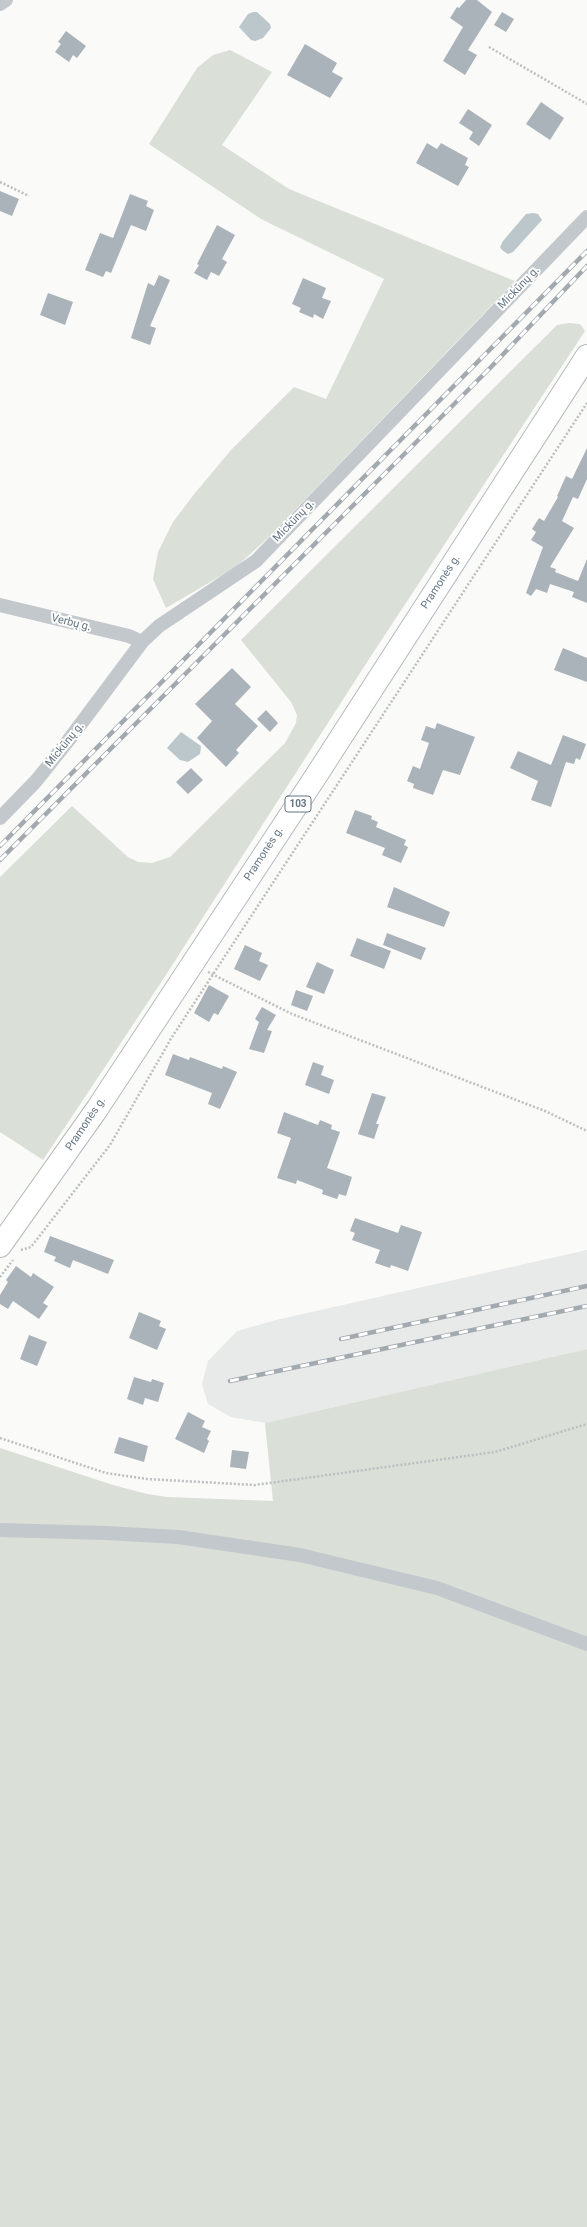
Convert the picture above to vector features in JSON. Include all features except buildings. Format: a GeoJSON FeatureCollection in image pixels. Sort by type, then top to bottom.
{"type":"FeatureCollection","features":[{"type":"Feature","properties":{"kind":"main road","name":"Pramonės g."},"geometry":{"type":"LineString","coordinates":[[0,1246],[84,1128],[318,772],[587,356]]}},
{"type":"Feature","properties":{"kind":"street"},"geometry":{"type":"LineString","coordinates":[[0,4],[6,0]]}},
{"type":"Feature","properties":{"kind":"street","name":"Mickūnų g."},"geometry":{"type":"LineString","coordinates":[[0,818],[36,781],[142,642],[159,626],[256,561],[587,217]]}},
{"type":"Feature","properties":{"kind":"street","name":"Verbų g."},"geometry":{"type":"LineString","coordinates":[[0,605],[129,636],[142,642]]}},
{"type":"Feature","properties":{"kind":"street"},"geometry":{"type":"LineString","coordinates":[[0,1530],[106,1532],[178,1537],[300,1556],[437,1588],[587,1644]]}},
{"type":"Feature","properties":{"kind":"path"},"geometry":{"type":"LineString","coordinates":[[489,47],[587,104]]}},
{"type":"Feature","properties":{"kind":"path"},"geometry":{"type":"LineString","coordinates":[[0,182],[29,196]]}},
{"type":"Feature","properties":{"kind":"path"},"geometry":{"type":"LineString","coordinates":[[0,1277],[22,1249],[30,1247],[110,1145],[172,1037],[587,404]]}},
{"type":"Feature","properties":{"kind":"path"},"geometry":{"type":"LineString","coordinates":[[192,963],[292,1014],[545,1111],[587,1131]]}},
{"type":"Feature","properties":{"kind":"path"},"geometry":{"type":"LineString","coordinates":[[0,1438],[106,1473],[147,1479],[255,1485],[495,1452],[587,1424]]}},
{"type":"Feature","properties":{"kind":"shaded area"},"geometry":{"type":"Polygon","coordinates":[[[257,12],[270,24],[271,28],[263,38],[255,41],[251,40],[239,27],[248,14],[257,12]]]}},
{"type":"Feature","properties":{"kind":"shaded area"},"geometry":{"type":"Polygon","coordinates":[[[230,50],[272,72],[222,145],[289,189],[515,281],[271,535],[236,567],[166,608],[153,579],[158,552],[173,522],[231,450],[294,387],[326,399],[384,279],[261,219],[149,144],[197,68],[213,55],[230,50]]]}},
{"type":"Feature","properties":{"kind":"shaded area"},"geometry":{"type":"Polygon","coordinates":[[[526,214],[538,214],[542,220],[513,252],[508,254],[502,250],[500,247],[503,241],[526,214]]]}},
{"type":"Feature","properties":{"kind":"shaded area"},"geometry":{"type":"Polygon","coordinates":[[[569,323],[580,324],[585,331],[371,656],[162,981],[43,1160],[0,1132],[0,877],[72,806],[128,857],[138,862],[152,863],[170,857],[285,743],[296,723],[297,715],[291,702],[241,640],[557,325],[569,323]]]}},
{"type":"Feature","properties":{"kind":"shaded area"},"geometry":{"type":"Polygon","coordinates":[[[181,732],[201,746],[200,754],[188,762],[180,760],[167,748],[181,732]]]}},
{"type":"Feature","properties":{"kind":"shaded area"},"geometry":{"type":"Polygon","coordinates":[[[587,1250],[587,1349],[265,1423],[231,1417],[208,1404],[202,1384],[208,1361],[237,1331],[276,1320],[587,1250]]]}},
{"type":"Feature","properties":{"kind":"shaded area"},"geometry":{"type":"Polygon","coordinates":[[[587,1349],[587,2227],[0,2227],[0,1448],[113,1485],[147,1494],[167,1497],[273,1501],[265,1423],[587,1349]]]}},
{"type":"Feature","properties":{"kind":"railway"},"geometry":{"type":"LineString","coordinates":[[0,846],[587,251]]}},
{"type":"Feature","properties":{"kind":"railway"},"geometry":{"type":"LineString","coordinates":[[0,860],[492,366],[587,266]]}},
{"type":"Feature","properties":{"kind":"railway"},"geometry":{"type":"LineString","coordinates":[[341,1339],[587,1286]]}},
{"type":"Feature","properties":{"kind":"railway"},"geometry":{"type":"LineString","coordinates":[[230,1381],[587,1306]]}}]}
